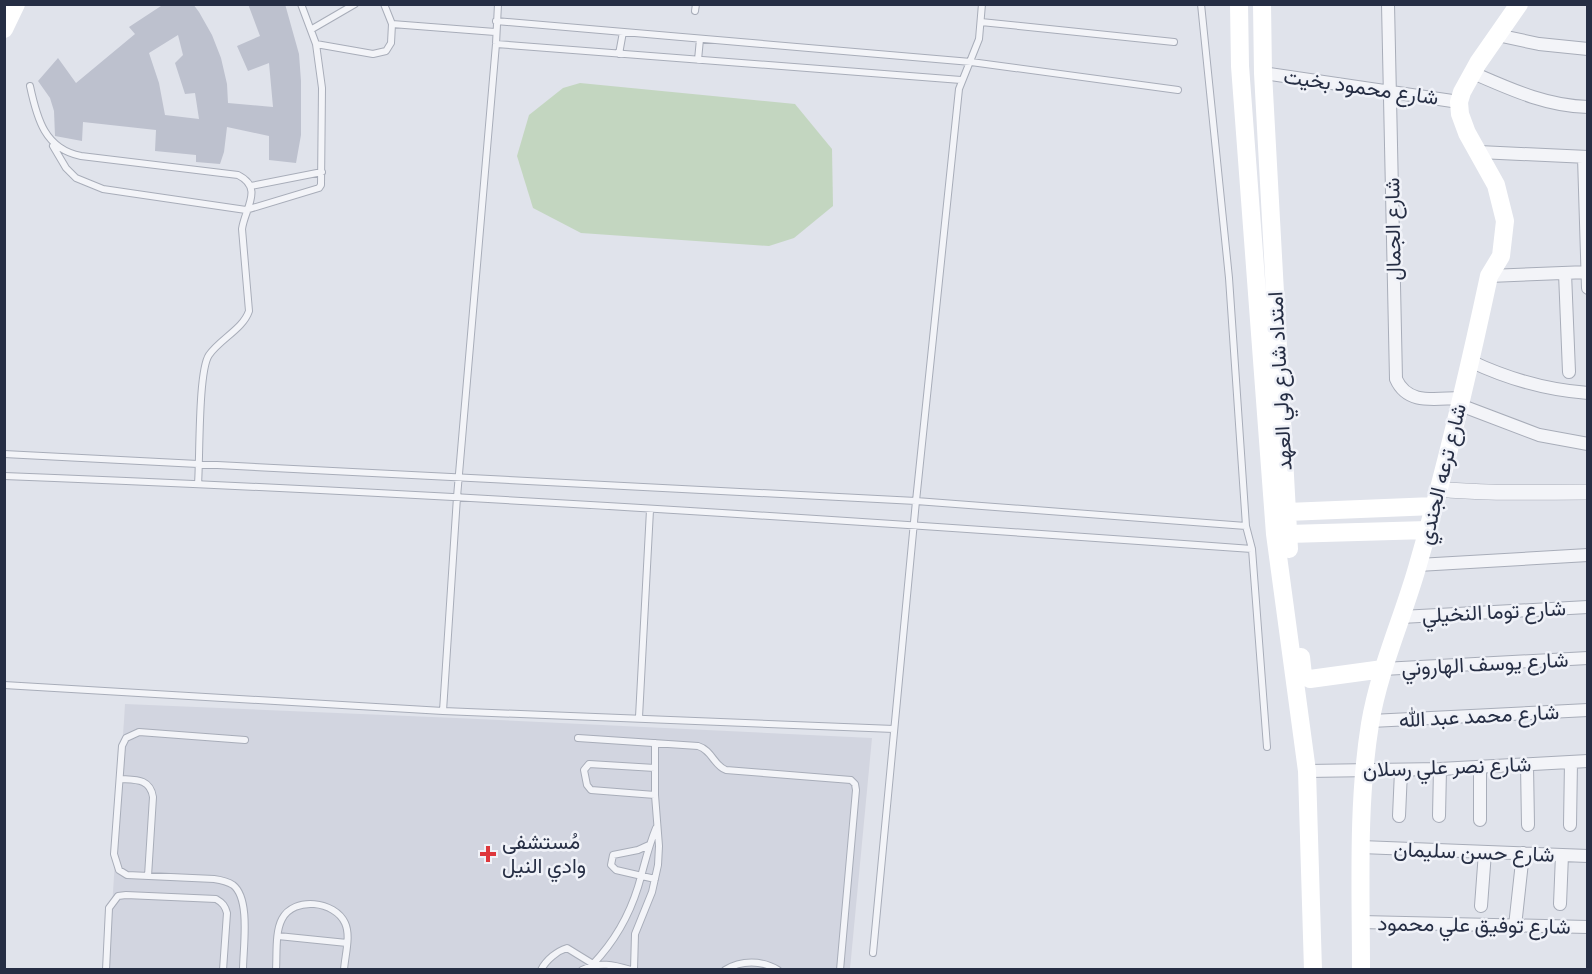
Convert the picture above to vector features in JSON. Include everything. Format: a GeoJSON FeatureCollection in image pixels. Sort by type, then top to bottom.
{"type":"FeatureCollection","features":[{"type":"Feature","properties":{"kind":"main road"},"geometry":{"type":"LineString","coordinates":[[4,29],[16,4]]}},
{"type":"Feature","properties":{"kind":"main road","name":"امتداد شارع ولي العهد"},"geometry":{"type":"LineString","coordinates":[[1239,4],[1240,66],[1282,534]]}},
{"type":"Feature","properties":{"kind":"main road","name":"امتداد شارع ولي العهد"},"geometry":{"type":"LineString","coordinates":[[1262,4],[1263,73],[1287,512],[1282,534]]}},
{"type":"Feature","properties":{"kind":"main road"},"geometry":{"type":"LineString","coordinates":[[1459,102],[1473,73],[1519,4]]}},
{"type":"Feature","properties":{"kind":"main road","name":"شارع ترعه الجندي"},"geometry":{"type":"LineString","coordinates":[[1361,969],[1361,847],[1364,771],[1371,722],[1383,669],[1428,530],[1489,276],[1501,256],[1505,222],[1496,185],[1467,134],[1460,114],[1459,102]]}},
{"type":"Feature","properties":{"kind":"main road"},"geometry":{"type":"LineString","coordinates":[[1287,512],[1436,497]]}},
{"type":"Feature","properties":{"kind":"main road"},"geometry":{"type":"LineString","coordinates":[[1313,969],[1307,771],[1282,534],[1428,530]]}},
{"type":"Feature","properties":{"kind":"main road"},"geometry":{"type":"LineString","coordinates":[[1299,680],[1383,669]]}},
{"type":"Feature","properties":{"kind":"street","name":"شارع الجمال"},"geometry":{"type":"LineString","coordinates":[[1388,4],[1396,380],[1406,394],[1415,398],[1460,401]]}},
{"type":"Feature","properties":{"kind":"street"},"geometry":{"type":"LineString","coordinates":[[1497,35],[1539,44],[1587,49]]}},
{"type":"Feature","properties":{"kind":"street","name":"شارع محمود بخيت"},"geometry":{"type":"LineString","coordinates":[[1263,73],[1459,102]]}},
{"type":"Feature","properties":{"kind":"street"},"geometry":{"type":"LineString","coordinates":[[1473,73],[1539,100],[1587,107]]}},
{"type":"Feature","properties":{"kind":"street"},"geometry":{"type":"LineString","coordinates":[[1479,152],[1586,157],[1587,288]]}},
{"type":"Feature","properties":{"kind":"street"},"geometry":{"type":"LineString","coordinates":[[1489,276],[1587,272]]}},
{"type":"Feature","properties":{"kind":"street"},"geometry":{"type":"LineString","coordinates":[[1565,273],[1569,372]]}},
{"type":"Feature","properties":{"kind":"street"},"geometry":{"type":"LineString","coordinates":[[1470,361],[1524,383],[1587,393]]}},
{"type":"Feature","properties":{"kind":"street"},"geometry":{"type":"LineString","coordinates":[[1460,401],[1539,435],[1587,444]]}},
{"type":"Feature","properties":{"kind":"street"},"geometry":{"type":"LineString","coordinates":[[1436,497],[1502,493],[1587,492]]}},
{"type":"Feature","properties":{"kind":"street"},"geometry":{"type":"LineString","coordinates":[[1418,565],[1587,555]]}},
{"type":"Feature","properties":{"kind":"street","name":"شارع توما النخيلي"},"geometry":{"type":"LineString","coordinates":[[1401,617],[1587,607]]}},
{"type":"Feature","properties":{"kind":"street","name":"شارع يوسف الهاروني"},"geometry":{"type":"LineString","coordinates":[[1383,669],[1587,658]]}},
{"type":"Feature","properties":{"kind":"street","name":"شارع محمد عبد الله"},"geometry":{"type":"LineString","coordinates":[[1371,722],[1587,710]]}},
{"type":"Feature","properties":{"kind":"street","name":"شارع نصر علي رسلان"},"geometry":{"type":"LineString","coordinates":[[1307,771],[1401,771],[1587,761]]}},
{"type":"Feature","properties":{"kind":"street"},"geometry":{"type":"LineString","coordinates":[[1570,825],[1571,762]]}},
{"type":"Feature","properties":{"kind":"street"},"geometry":{"type":"LineString","coordinates":[[1527,765],[1528,825]]}},
{"type":"Feature","properties":{"kind":"street"},"geometry":{"type":"LineString","coordinates":[[1480,767],[1480,820]]}},
{"type":"Feature","properties":{"kind":"street"},"geometry":{"type":"LineString","coordinates":[[1439,816],[1440,769]]}},
{"type":"Feature","properties":{"kind":"street"},"geometry":{"type":"LineString","coordinates":[[1399,816],[1401,771]]}},
{"type":"Feature","properties":{"kind":"street","name":"شارع حسن سليمان"},"geometry":{"type":"LineString","coordinates":[[1361,847],[1587,856]]}},
{"type":"Feature","properties":{"kind":"street"},"geometry":{"type":"LineString","coordinates":[[1481,906],[1485,852]]}},
{"type":"Feature","properties":{"kind":"street"},"geometry":{"type":"LineString","coordinates":[[1515,926],[1523,853]]}},
{"type":"Feature","properties":{"kind":"street"},"geometry":{"type":"LineString","coordinates":[[1560,904],[1562,855]]}},
{"type":"Feature","properties":{"kind":"street","name":"شارع توفيق علي محمود"},"geometry":{"type":"LineString","coordinates":[[1361,922],[1587,927]]}},
{"type":"Feature","properties":{"kind":"lane"},"geometry":{"type":"LineString","coordinates":[[30,86],[40,120],[66,168],[76,178],[87,184],[130,194],[246,210],[319,188],[322,171],[322,88],[316,44],[301,4]]}},
{"type":"Feature","properties":{"kind":"lane"},"geometry":{"type":"LineString","coordinates":[[312,29],[355,4]]}},
{"type":"Feature","properties":{"kind":"lane"},"geometry":{"type":"LineString","coordinates":[[316,44],[373,54],[387,51],[391,43],[392,24],[384,4]]}},
{"type":"Feature","properties":{"kind":"lane"},"geometry":{"type":"LineString","coordinates":[[443,711],[457,497],[498,4]]}},
{"type":"Feature","properties":{"kind":"lane"},"geometry":{"type":"LineString","coordinates":[[873,953],[916,501],[961,80],[971,62],[979,39],[982,4]]}},
{"type":"Feature","properties":{"kind":"lane"},"geometry":{"type":"LineString","coordinates":[[1201,4],[1229,278],[1246,526],[1251,549],[1267,747]]}},
{"type":"Feature","properties":{"kind":"lane"},"geometry":{"type":"LineString","coordinates":[[496,21],[971,62],[1178,90]]}},
{"type":"Feature","properties":{"kind":"lane"},"geometry":{"type":"LineString","coordinates":[[981,22],[1174,42]]}},
{"type":"Feature","properties":{"kind":"lane"},"geometry":{"type":"LineString","coordinates":[[392,24],[495,32]]}},
{"type":"Feature","properties":{"kind":"lane"},"geometry":{"type":"LineString","coordinates":[[619,54],[622,32]]}},
{"type":"Feature","properties":{"kind":"lane"},"geometry":{"type":"LineString","coordinates":[[698,60],[700,39]]}},
{"type":"Feature","properties":{"kind":"lane"},"geometry":{"type":"LineString","coordinates":[[496,44],[961,80]]}},
{"type":"Feature","properties":{"kind":"lane"},"geometry":{"type":"LineString","coordinates":[[52,143],[63,151],[81,156],[238,175],[246,179],[251,186],[253,192],[242,229],[249,310],[244,320],[215,348],[206,362],[203,380],[198,484]]}},
{"type":"Feature","properties":{"kind":"lane"},"geometry":{"type":"LineString","coordinates":[[251,186],[322,171]]}},
{"type":"Feature","properties":{"kind":"lane"},"geometry":{"type":"LineString","coordinates":[[4,454],[916,501],[1246,526]]}},
{"type":"Feature","properties":{"kind":"lane"},"geometry":{"type":"LineString","coordinates":[[4,476],[457,497],[914,525],[1251,549]]}},
{"type":"Feature","properties":{"kind":"lane"},"geometry":{"type":"LineString","coordinates":[[639,717],[650,510]]}},
{"type":"Feature","properties":{"kind":"lane"},"geometry":{"type":"LineString","coordinates":[[4,686],[443,711],[639,717],[894,729]]}},
{"type":"Feature","properties":{"kind":"lane"},"geometry":{"type":"LineString","coordinates":[[243,969],[244,906],[234,885],[214,879],[128,875],[119,870],[114,854],[122,746],[126,738],[139,732],[246,740]]}},
{"type":"Feature","properties":{"kind":"lane"},"geometry":{"type":"LineString","coordinates":[[578,738],[703,747],[722,769],[726,770],[851,780],[855,784],[840,969]]}},
{"type":"Feature","properties":{"kind":"lane"},"geometry":{"type":"LineString","coordinates":[[582,969],[593,964],[607,964],[633,969],[635,934],[655,879],[659,846],[655,743]]}},
{"type":"Feature","properties":{"kind":"lane"},"geometry":{"type":"LineString","coordinates":[[655,768],[589,764],[584,770],[587,785],[591,790],[656,795]]}},
{"type":"Feature","properties":{"kind":"lane"},"geometry":{"type":"LineString","coordinates":[[120,779],[146,782],[151,789],[153,797],[148,876]]}},
{"type":"Feature","properties":{"kind":"lane"},"geometry":{"type":"LineString","coordinates":[[593,964],[620,929],[641,876],[657,824]]}},
{"type":"Feature","properties":{"kind":"lane"},"geometry":{"type":"LineString","coordinates":[[649,846],[617,854],[612,859],[611,866],[616,870],[655,879]]}},
{"type":"Feature","properties":{"kind":"lane"},"geometry":{"type":"LineString","coordinates":[[106,969],[109,908],[118,896],[126,895],[221,902],[227,913],[223,969]]}},
{"type":"Feature","properties":{"kind":"lane"},"geometry":{"type":"LineString","coordinates":[[276,969],[281,920],[292,908],[301,904],[325,906],[335,910],[341,917],[346,925],[344,969]]}},
{"type":"Feature","properties":{"kind":"lane"},"geometry":{"type":"LineString","coordinates":[[278,936],[346,943]]}},
{"type":"Feature","properties":{"kind":"lane"},"geometry":{"type":"LineString","coordinates":[[541,969],[558,952],[567,948],[593,964]]}},
{"type":"Feature","properties":{"kind":"lane"},"geometry":{"type":"LineString","coordinates":[[725,969],[744,963],[757,962],[778,969]]}},
{"type":"Feature","properties":{"kind":"shaded area","name":"مُستشفى وادي النيل"},"geometry":{"type":"Polygon","coordinates":[[[125,704],[872,738],[850,969],[108,970],[125,704]]]}},
{"type":"Feature","properties":{"kind":"green space"},"geometry":{"type":"Polygon","coordinates":[[[580,83],[795,104],[832,149],[833,206],[794,238],[769,246],[581,233],[533,208],[517,156],[529,115],[563,88],[580,83]]]}},
{"type":"Feature","properties":{"kind":"building"},"geometry":{"type":"Polygon","coordinates":[[[164,4],[193,4],[212,35],[221,58],[227,84],[228,103],[273,107],[269,63],[248,71],[237,46],[260,36],[248,4],[285,4],[299,54],[301,81],[301,135],[296,163],[269,160],[269,136],[227,127],[220,164],[196,162],[196,155],[155,151],[156,130],[83,122],[82,141],[55,136],[54,111],[50,98],[38,81],[58,58],[76,83],[135,34],[129,27],[164,4]],[[178,35],[149,53],[159,83],[165,115],[199,119],[195,93],[185,94],[175,63],[183,55],[178,35]]]}},
{"type":"Feature","properties":{"kind":"place","name":"مُستشفى وادي النيل"},"geometry":{"type":"Point","coordinates":[488,854]}}]}
